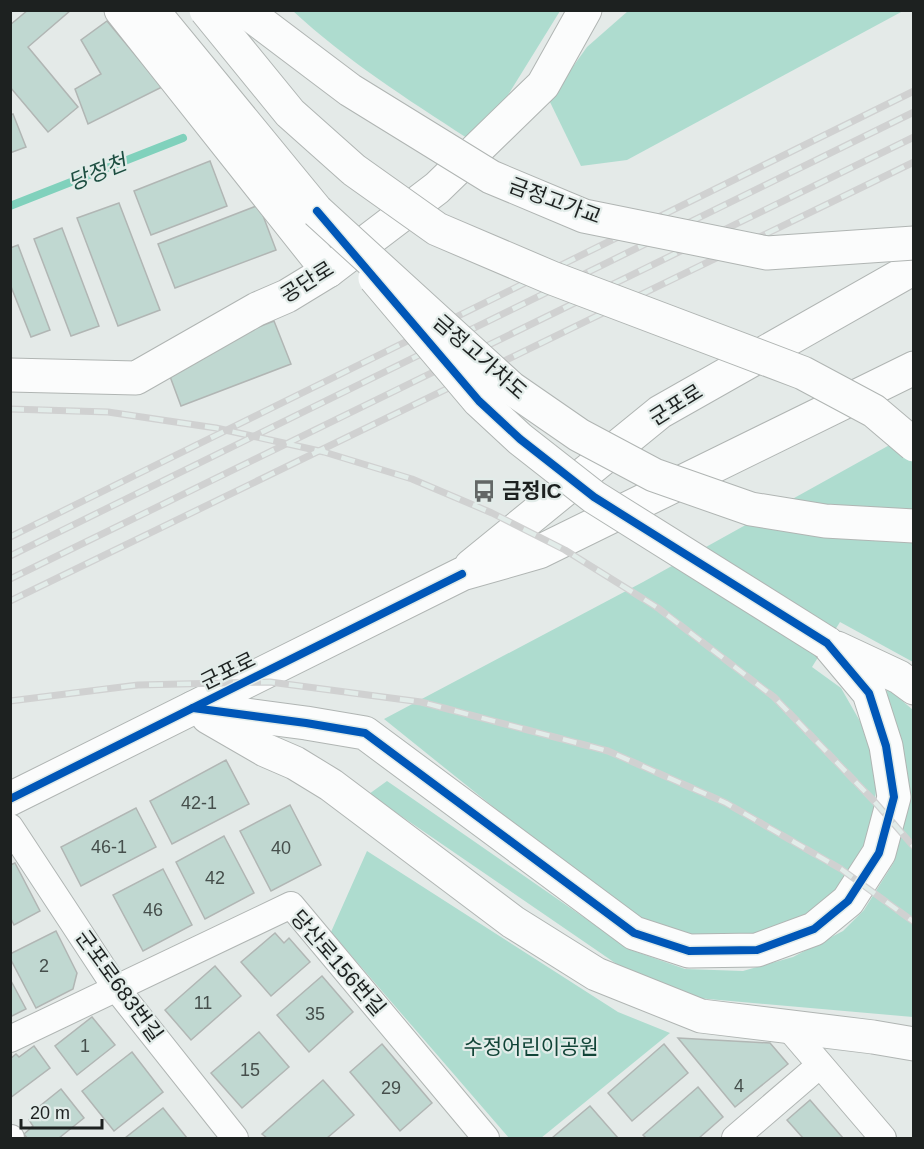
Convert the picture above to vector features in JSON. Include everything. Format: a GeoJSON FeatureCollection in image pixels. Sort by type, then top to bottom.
{"type":"FeatureCollection","features":[{"type":"Feature","properties":{"kind":"street"},"geometry":{"type":"LineString","coordinates":[[121,10],[328,271]]}},
{"type":"Feature","properties":{"kind":"street","name":"금정고가차도"},"geometry":{"type":"LineString","coordinates":[[152,10],[317,211],[511,388],[579,435],[654,475],[751,508],[825,521],[914,526]]}},
{"type":"Feature","properties":{"kind":"street"},"geometry":{"type":"LineString","coordinates":[[206,10],[290,113],[354,170],[437,229],[552,278],[802,373],[874,411],[914,445]]}},
{"type":"Feature","properties":{"kind":"street","name":"금정고가교"},"geometry":{"type":"LineString","coordinates":[[244,10],[350,90],[491,177],[584,216],[767,253],[914,243]]}},
{"type":"Feature","properties":{"kind":"street","name":"공단로"},"geometry":{"type":"LineString","coordinates":[[10,375],[136,378],[257,309],[287,296],[328,271],[437,188],[543,85],[585,10]]}},
{"type":"Feature","properties":{"kind":"street"},"geometry":{"type":"LineString","coordinates":[[317,211],[479,400],[520,439],[594,496],[827,643],[899,677],[914,688]]}},
{"type":"Feature","properties":{"kind":"street","name":"군포로"},"geometry":{"type":"LineString","coordinates":[[462,574],[660,412],[914,268]]}},
{"type":"Feature","properties":{"kind":"street","name":"군포로"},"geometry":{"type":"LineString","coordinates":[[10,799],[462,574],[539,552],[914,368]]}},
{"type":"Feature","properties":{"kind":"street"},"geometry":{"type":"LineString","coordinates":[[193,708],[306,723],[365,734],[634,933],[689,951],[757,950],[814,929],[848,901],[879,853],[894,797],[886,746],[868,693],[827,643]]}},
{"type":"Feature","properties":{"kind":"street"},"geometry":{"type":"LineString","coordinates":[[193,708],[331,785],[513,922],[596,974],[701,1016],[914,1044]]}},
{"type":"Feature","properties":{"kind":"street","name":"군포로683번길"},"geometry":{"type":"LineString","coordinates":[[10,827],[116,988],[235,1138]]}},
{"type":"Feature","properties":{"kind":"street","name":"당산로156번길"},"geometry":{"type":"LineString","coordinates":[[116,988],[291,905],[486,1138]]}},
{"type":"Feature","properties":{"kind":"street"},"geometry":{"type":"LineString","coordinates":[[10,1039],[116,988]]}},
{"type":"Feature","properties":{"kind":"street"},"geometry":{"type":"LineString","coordinates":[[788,1027],[883,1138]]}},
{"type":"Feature","properties":{"kind":"street"},"geometry":{"type":"LineString","coordinates":[[735,1138],[820,1065]]}},
{"type":"Feature","properties":{"kind":"green space"},"geometry":{"type":"Polygon","coordinates":[[[293,11],[560,11],[500,108],[467,138],[356,62],[293,11]]]}},
{"type":"Feature","properties":{"kind":"green space"},"geometry":{"type":"Polygon","coordinates":[[[628,11],[903,11],[627,160],[581,166],[549,100],[587,47],[628,11]]]}},
{"type":"Feature","properties":{"kind":"green space"},"geometry":{"type":"Polygon","coordinates":[[[913,432],[913,662],[840,622],[812,667],[841,688],[865,730],[878,774],[871,831],[861,863],[828,903],[772,934],[711,940],[666,931],[619,908],[384,719],[643,582],[913,432]]]}},
{"type":"Feature","properties":{"kind":"green space"},"geometry":{"type":"Polygon","coordinates":[[[886,687],[913,710],[913,1017],[697,998],[621,967],[369,794],[387,781],[631,950],[685,969],[743,971],[793,957],[843,931],[864,910],[894,862],[908,798],[886,687]]]}},
{"type":"Feature","properties":{"kind":"green space","name":"수정어린이공원"},"geometry":{"type":"Polygon","coordinates":[[[367,851],[618,1012],[670,1033],[541,1138],[509,1138],[331,932],[367,851]]]}},
{"type":"Feature","properties":{"kind":"building"},"geometry":{"type":"Polygon","coordinates":[[[28,10],[71,10],[28,47],[78,107],[48,132],[10,87],[10,25],[28,10]]]}},
{"type":"Feature","properties":{"kind":"building"},"geometry":{"type":"Polygon","coordinates":[[[107,21],[162,87],[88,124],[75,89],[101,74],[81,40],[107,21]]]}},
{"type":"Feature","properties":{"kind":"building"},"geometry":{"type":"Polygon","coordinates":[[[13,114],[26,147],[10,153],[10,115],[13,114]]]}},
{"type":"Feature","properties":{"kind":"building"},"geometry":{"type":"Polygon","coordinates":[[[210,161],[227,206],[151,235],[134,191],[210,161]]]}},
{"type":"Feature","properties":{"kind":"building"},"geometry":{"type":"Polygon","coordinates":[[[119,203],[160,310],[118,326],[77,218],[119,203]]]}},
{"type":"Feature","properties":{"kind":"building"},"geometry":{"type":"Polygon","coordinates":[[[259,205],[276,250],[175,288],[158,244],[259,205]]]}},
{"type":"Feature","properties":{"kind":"building"},"geometry":{"type":"Polygon","coordinates":[[[62,228],[99,326],[71,336],[34,239],[62,228]]]}},
{"type":"Feature","properties":{"kind":"building"},"geometry":{"type":"Polygon","coordinates":[[[18,245],[50,330],[31,337],[10,284],[10,248],[18,245]]]}},
{"type":"Feature","properties":{"kind":"building"},"geometry":{"type":"Polygon","coordinates":[[[274,321],[291,364],[181,406],[165,363],[274,321]]]}},
{"type":"Feature","properties":{"kind":"building"},"geometry":{"type":"Polygon","coordinates":[[[226,760],[249,804],[172,844],[150,801],[226,760]]]}},
{"type":"Feature","properties":{"kind":"building"},"geometry":{"type":"Polygon","coordinates":[[[290,805],[321,865],[271,891],[240,831],[290,805]]]}},
{"type":"Feature","properties":{"kind":"building"},"geometry":{"type":"Polygon","coordinates":[[[136,808],[156,847],[81,886],[61,847],[136,808]]]}},
{"type":"Feature","properties":{"kind":"building"},"geometry":{"type":"Polygon","coordinates":[[[224,836],[254,893],[205,919],[176,862],[224,836]]]}},
{"type":"Feature","properties":{"kind":"building"},"geometry":{"type":"Polygon","coordinates":[[[15,863],[40,911],[14,925],[10,917],[10,865],[15,863]]]}},
{"type":"Feature","properties":{"kind":"building"},"geometry":{"type":"Polygon","coordinates":[[[163,869],[192,925],[143,951],[113,895],[163,869]]]}},
{"type":"Feature","properties":{"kind":"building"},"geometry":{"type":"Polygon","coordinates":[[[56,931],[77,973],[73,989],[36,1008],[10,954],[56,931]]]}},
{"type":"Feature","properties":{"kind":"building"},"geometry":{"type":"Polygon","coordinates":[[[275,933],[284,943],[289,938],[310,962],[271,996],[241,962],[275,933]]]}},
{"type":"Feature","properties":{"kind":"building"},"geometry":{"type":"Polygon","coordinates":[[[215,966],[241,996],[191,1040],[165,1010],[215,966]]]}},
{"type":"Feature","properties":{"kind":"building"},"geometry":{"type":"Polygon","coordinates":[[[322,976],[353,1012],[309,1052],[277,1015],[322,976]]]}},
{"type":"Feature","properties":{"kind":"building"},"geometry":{"type":"Polygon","coordinates":[[[10,979],[26,1009],[10,1017],[10,979]]]}},
{"type":"Feature","properties":{"kind":"building"},"geometry":{"type":"Polygon","coordinates":[[[92,1017],[115,1045],[77,1075],[55,1046],[92,1017]]]}},
{"type":"Feature","properties":{"kind":"building"},"geometry":{"type":"Polygon","coordinates":[[[259,1032],[289,1067],[242,1108],[211,1073],[259,1032]]]}},
{"type":"Feature","properties":{"kind":"building"},"geometry":{"type":"Polygon","coordinates":[[[678,1038],[770,1043],[788,1064],[735,1107],[678,1038]]]}},
{"type":"Feature","properties":{"kind":"building"},"geometry":{"type":"Polygon","coordinates":[[[382,1044],[432,1103],[400,1131],[350,1072],[382,1044]]]}},
{"type":"Feature","properties":{"kind":"building"},"geometry":{"type":"Polygon","coordinates":[[[664,1044],[688,1073],[632,1121],[608,1093],[664,1044]]]}},
{"type":"Feature","properties":{"kind":"building"},"geometry":{"type":"Polygon","coordinates":[[[34,1046],[50,1068],[10,1098],[10,1059],[16,1054],[19,1057],[34,1046]]]}},
{"type":"Feature","properties":{"kind":"building"},"geometry":{"type":"Polygon","coordinates":[[[132,1052],[163,1092],[114,1131],[82,1091],[132,1052]]]}},
{"type":"Feature","properties":{"kind":"building"},"geometry":{"type":"Polygon","coordinates":[[[323,1080],[354,1115],[327,1138],[267,1138],[262,1134],[323,1080]]]}},
{"type":"Feature","properties":{"kind":"building"},"geometry":{"type":"Polygon","coordinates":[[[698,1087],[723,1117],[699,1138],[646,1138],[643,1135],[698,1087]]]}},
{"type":"Feature","properties":{"kind":"building"},"geometry":{"type":"Polygon","coordinates":[[[61,1089],[84,1118],[59,1138],[27,1138],[24,1134],[33,1126],[29,1120],[37,1113],[35,1110],[61,1089]]]}},
{"type":"Feature","properties":{"kind":"building"},"geometry":{"type":"Polygon","coordinates":[[[810,1100],[843,1138],[803,1138],[787,1120],[810,1100]]]}},
{"type":"Feature","properties":{"kind":"building"},"geometry":{"type":"Polygon","coordinates":[[[590,1106],[618,1138],[552,1138],[590,1106]]]}},
{"type":"Feature","properties":{"kind":"building"},"geometry":{"type":"Polygon","coordinates":[[[163,1108],[187,1138],[125,1138],[163,1108]]]}},
{"type":"Feature","properties":{"kind":"waterway","name":"당정천"},"geometry":{"type":"LineString","coordinates":[[10,206],[183,138]]}},
{"type":"Feature","properties":{"kind":"railway"},"geometry":{"type":"LineString","coordinates":[[10,537],[914,91]]}},
{"type":"Feature","properties":{"kind":"railway"},"geometry":{"type":"LineString","coordinates":[[10,556],[914,112]]}},
{"type":"Feature","properties":{"kind":"railway"},"geometry":{"type":"LineString","coordinates":[[10,579],[914,137]]}},
{"type":"Feature","properties":{"kind":"railway"},"geometry":{"type":"LineString","coordinates":[[10,601],[914,162]]}},
{"type":"Feature","properties":{"kind":"railway"},"geometry":{"type":"LineString","coordinates":[[10,409],[108,412],[216,428],[324,452],[412,479],[492,513],[565,550],[658,608],[774,697],[874,801],[914,847]]}},
{"type":"Feature","properties":{"kind":"railway"},"geometry":{"type":"LineString","coordinates":[[10,701],[138,685],[270,682],[421,702],[608,751],[726,803],[841,869],[914,922]]}},
{"type":"Feature","properties":{"kind":"cycle path"},"geometry":{"type":"LineString","coordinates":[[193,708],[365,733],[634,933],[689,951],[757,950],[814,929],[848,901],[879,853],[894,797],[886,746],[869,693],[827,643],[594,497],[520,439],[479,401],[317,211]]}},
{"type":"Feature","properties":{"kind":"cycle path"},"geometry":{"type":"LineString","coordinates":[[10,799],[462,574]]}},
{"type":"Feature","properties":{"kind":"place","name":"금정IC"},"geometry":{"type":"Point","coordinates":[484,491]}}]}
